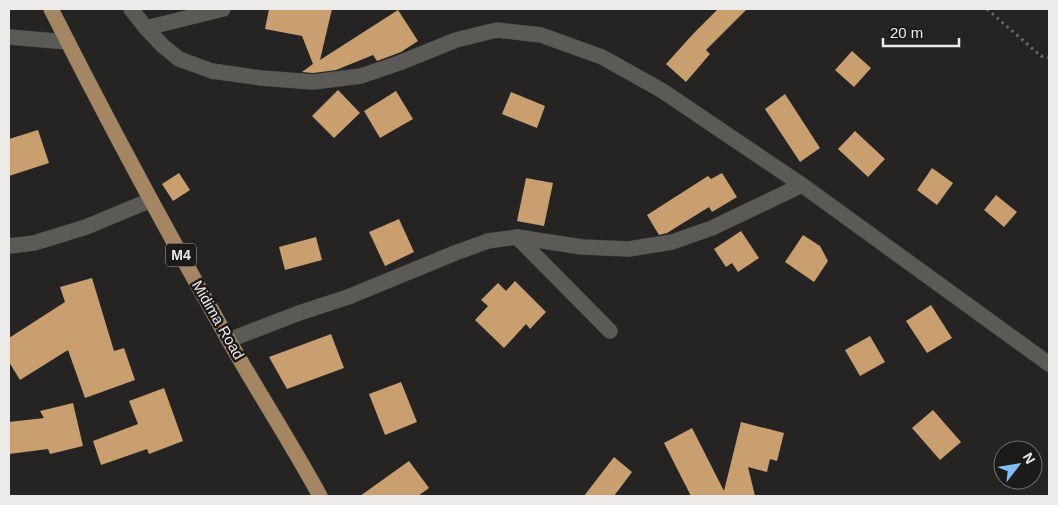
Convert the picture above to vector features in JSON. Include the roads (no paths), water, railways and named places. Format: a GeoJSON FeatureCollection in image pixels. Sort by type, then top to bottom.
{"type":"FeatureCollection","features":[{"type":"Feature","properties":{"kind":"main road","name":"Midima Road"},"geometry":{"type":"LineString","coordinates":[[51,9],[151,200],[229,340],[320,496]]}},
{"type":"Feature","properties":{"kind":"street"},"geometry":{"type":"LineString","coordinates":[[132,9],[163,46],[180,59],[212,70],[261,78],[313,82],[362,76],[456,40],[497,30],[541,35],[602,57],[661,90],[802,185],[1049,364]]}},
{"type":"Feature","properties":{"kind":"street"},"geometry":{"type":"LineString","coordinates":[[146,28],[223,9]]}},
{"type":"Feature","properties":{"kind":"street"},"geometry":{"type":"LineString","coordinates":[[9,37],[68,42]]}},
{"type":"Feature","properties":{"kind":"street"},"geometry":{"type":"LineString","coordinates":[[229,340],[299,313],[348,297],[488,241],[517,236],[582,247],[629,249],[672,242],[712,228],[802,185]]}},
{"type":"Feature","properties":{"kind":"street"},"geometry":{"type":"LineString","coordinates":[[9,246],[34,243],[86,227],[151,200]]}},
{"type":"Feature","properties":{"kind":"street"},"geometry":{"type":"LineString","coordinates":[[517,236],[610,331]]}}]}
